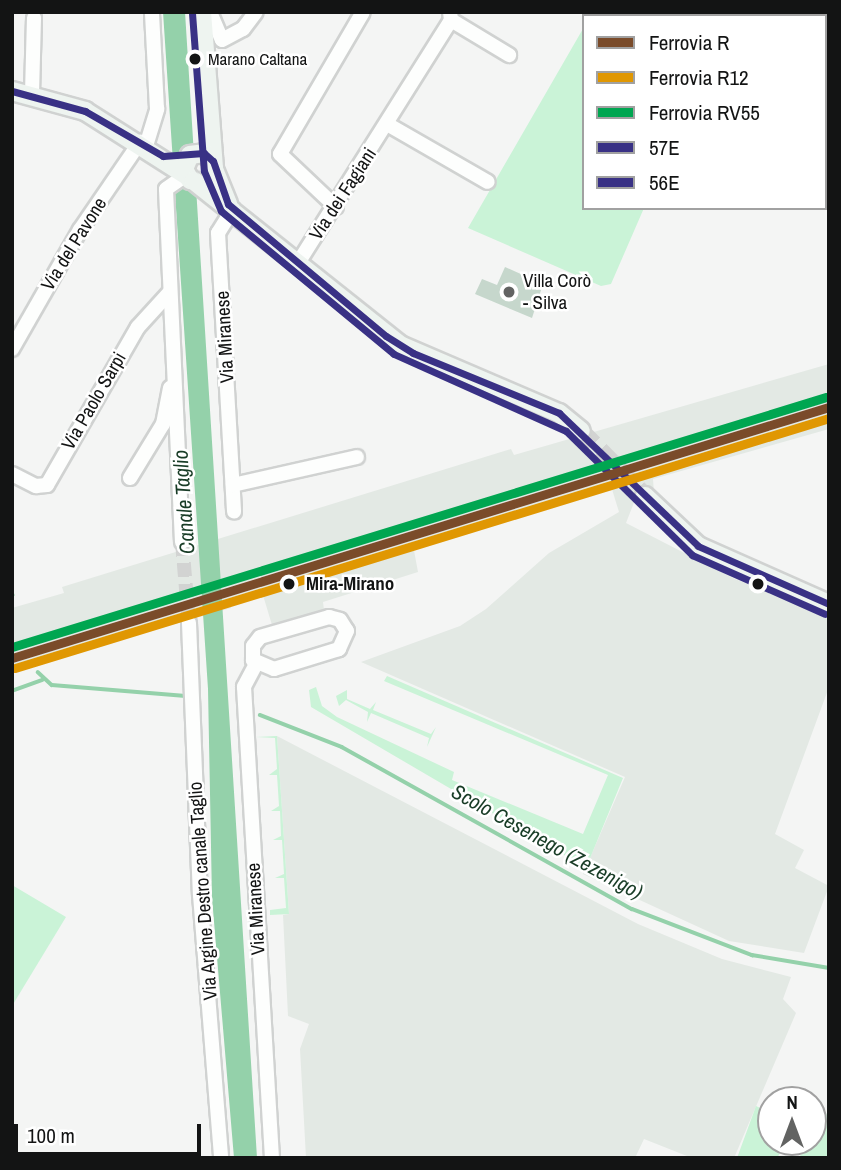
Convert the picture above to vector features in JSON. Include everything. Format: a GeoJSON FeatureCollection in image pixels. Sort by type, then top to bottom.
{"type":"FeatureCollection","features":[{"type":"Feature","properties":{"kind":"main road"},"geometry":{"type":"LineString","coordinates":[[202,12],[198,164],[230,206],[400,345],[559,413],[581,431]]}},
{"type":"Feature","properties":{"kind":"main road"},"geometry":{"type":"LineString","coordinates":[[12,91],[32,94],[85,111],[163,156],[198,164]]}},
{"type":"Feature","properties":{"kind":"main road"},"geometry":{"type":"LineString","coordinates":[[646,496],[698,546],[829,604]]}},
{"type":"Feature","properties":{"kind":"street","name":"Via del Pavone"},"geometry":{"type":"LineString","coordinates":[[12,349],[80,230],[143,144],[157,109],[152,12]]}},
{"type":"Feature","properties":{"kind":"street"},"geometry":{"type":"LineString","coordinates":[[210,12],[222,40],[243,29],[256,12]]}},
{"type":"Feature","properties":{"kind":"street"},"geometry":{"type":"LineString","coordinates":[[336,207],[280,154],[363,12]]}},
{"type":"Feature","properties":{"kind":"street"},"geometry":{"type":"LineString","coordinates":[[451,16],[509,55]]}},
{"type":"Feature","properties":{"kind":"street","name":"Via dei Fagiani"},"geometry":{"type":"LineString","coordinates":[[298,263],[336,207],[451,16]]}},
{"type":"Feature","properties":{"kind":"street"},"geometry":{"type":"LineString","coordinates":[[32,94],[34,18]]}},
{"type":"Feature","properties":{"kind":"street"},"geometry":{"type":"LineString","coordinates":[[387,124],[488,182]]}},
{"type":"Feature","properties":{"kind":"street"},"geometry":{"type":"LineString","coordinates":[[182,542],[166,189],[198,164]]}},
{"type":"Feature","properties":{"kind":"street","name":"Via Miranese"},"geometry":{"type":"LineString","coordinates":[[230,206],[218,233],[234,512]]}},
{"type":"Feature","properties":{"kind":"street","name":"Via Paolo Sarpi"},"geometry":{"type":"LineString","coordinates":[[12,474],[36,486],[47,485],[138,327],[170,292]]}},
{"type":"Feature","properties":{"kind":"street"},"geometry":{"type":"LineString","coordinates":[[130,478],[163,424],[175,382]]}},
{"type":"Feature","properties":{"kind":"street"},"geometry":{"type":"LineString","coordinates":[[233,485],[357,457]]}},
{"type":"Feature","properties":{"kind":"street","name":"Via Miranese"},"geometry":{"type":"LineString","coordinates":[[256,664],[274,669],[333,652],[346,642],[347,631],[340,620],[329,617],[266,635],[253,646],[256,664],[244,687],[271,1158]]}},
{"type":"Feature","properties":{"kind":"street","name":"Via Argine Destro canale Taglio"},"geometry":{"type":"LineString","coordinates":[[189,623],[200,895],[220,1158]]}},
{"type":"Feature","properties":{"kind":"shaded area"},"geometry":{"type":"Polygon","coordinates":[[[163,12],[185,12],[257,1158],[234,1158],[212,898],[208,689],[163,12]]]}},
{"type":"Feature","properties":{"kind":"shaded area"},"geometry":{"type":"Polygon","coordinates":[[[582,30],[582,210],[643,210],[611,284],[601,286],[468,228],[582,30]]]}},
{"type":"Feature","properties":{"kind":"shaded area"},"geometry":{"type":"Polygon","coordinates":[[[829,364],[829,429],[653,479],[654,493],[635,500],[626,523],[735,579],[829,614],[829,687],[775,834],[804,850],[795,868],[829,886],[804,953],[729,941],[583,874],[625,777],[361,662],[460,626],[486,609],[549,553],[619,512],[611,486],[413,545],[418,572],[323,602],[324,610],[272,625],[262,592],[230,601],[231,608],[12,670],[12,608],[64,593],[62,587],[511,449],[514,455],[829,364]]]}},
{"type":"Feature","properties":{"kind":"shaded area"},"geometry":{"type":"Polygon","coordinates":[[[387,676],[623,778],[586,868],[311,707],[309,690],[316,687],[322,706],[337,717],[454,772],[452,780],[583,834],[608,775],[384,681],[387,676]]]}},
{"type":"Feature","properties":{"kind":"shaded area"},"geometry":{"type":"Polygon","coordinates":[[[347,690],[347,699],[370,709],[376,702],[373,710],[431,734],[436,727],[427,747],[429,738],[371,713],[367,722],[368,712],[346,700],[339,706],[336,696],[347,690]]]}},
{"type":"Feature","properties":{"kind":"shaded area"},"geometry":{"type":"Polygon","coordinates":[[[277,736],[638,924],[722,959],[791,977],[783,999],[796,1013],[765,1086],[757,1086],[757,1104],[734,1158],[692,1158],[644,1139],[635,1158],[306,1158],[300,1049],[309,1024],[288,1016],[283,915],[289,914],[277,736]]]}},
{"type":"Feature","properties":{"kind":"shaded area"},"geometry":{"type":"Polygon","coordinates":[[[277,736],[289,914],[270,915],[270,910],[286,908],[284,878],[275,878],[284,874],[282,840],[273,840],[281,836],[280,811],[271,811],[279,806],[277,775],[269,775],[277,769],[275,738],[256,737],[277,736]]]}},
{"type":"Feature","properties":{"kind":"shaded area"},"geometry":{"type":"Polygon","coordinates":[[[12,885],[66,917],[12,1006],[12,885]]]}},
{"type":"Feature","properties":{"kind":"shaded area"},"geometry":{"type":"Polygon","coordinates":[[[756,1106],[757,1156],[778,1156],[737,1158],[756,1106]]]}},
{"type":"Feature","properties":{"kind":"shaded area"},"geometry":{"type":"Polygon","coordinates":[[[829,1109],[829,1158],[798,1158],[827,1156],[829,1109]]]}},
{"type":"Feature","properties":{"kind":"building","name":"Villa Corò - Silva"},"geometry":{"type":"Polygon","coordinates":[[[505,267],[543,284],[532,318],[475,294],[482,279],[497,285],[505,267]]]}},
{"type":"Feature","properties":{"kind":"waterway","name":"Scolo Cesenego (Zezenigo)"},"geometry":{"type":"LineString","coordinates":[[38,672],[52,685],[186,696]]}},
{"type":"Feature","properties":{"kind":"waterway"},"geometry":{"type":"LineString","coordinates":[[12,691],[42,680]]}},
{"type":"Feature","properties":{"kind":"waterway","name":"Scolo Cesenego (Zezenigo)"},"geometry":{"type":"LineString","coordinates":[[260,715],[342,747],[632,909],[752,955],[829,968]]}},
{"type":"Feature","properties":{"kind":"tunnel"},"geometry":{"type":"LineString","coordinates":[[581,431],[645,496]]}},
{"type":"Feature","properties":{"kind":"tunnel"},"geometry":{"type":"LineString","coordinates":[[182,542],[189,623]]}},
{"type":"Feature","properties":{"kind":"rail line","name":"RV55"},"geometry":{"type":"LineString","coordinates":[[12,647],[826,397]]}},
{"type":"Feature","properties":{"kind":"rail line","name":"R"},"geometry":{"type":"LineString","coordinates":[[12,658],[829,407]]}},
{"type":"Feature","properties":{"kind":"rail line","name":"R12"},"geometry":{"type":"LineString","coordinates":[[15,668],[829,418]]}},
{"type":"Feature","properties":{"kind":"transit line","name":"56E"},"geometry":{"type":"LineString","coordinates":[[192,13],[204,171],[221,211],[394,354],[566,431],[692,555],[825,614]]}},
{"type":"Feature","properties":{"kind":"transit line","name":"57E"},"geometry":{"type":"LineString","coordinates":[[12,91],[85,111],[163,156],[204,153],[213,161],[228,204],[386,336],[413,353],[559,413],[698,546],[829,604]]}},
{"type":"Feature","properties":{"kind":"place","name":"Marano Caltana"},"geometry":{"type":"Point","coordinates":[195,59]}},
{"type":"Feature","properties":{"kind":"place","name":"Villa Corò - Silva"},"geometry":{"type":"Point","coordinates":[509,292]}},
{"type":"Feature","properties":{"kind":"place","name":"Mira-Mirano"},"geometry":{"type":"Point","coordinates":[289,584]}},
{"type":"Feature","properties":{"kind":"water label","name":"Canale Taglio"},"geometry":{"type":"Point","coordinates":[184,502]}}]}
